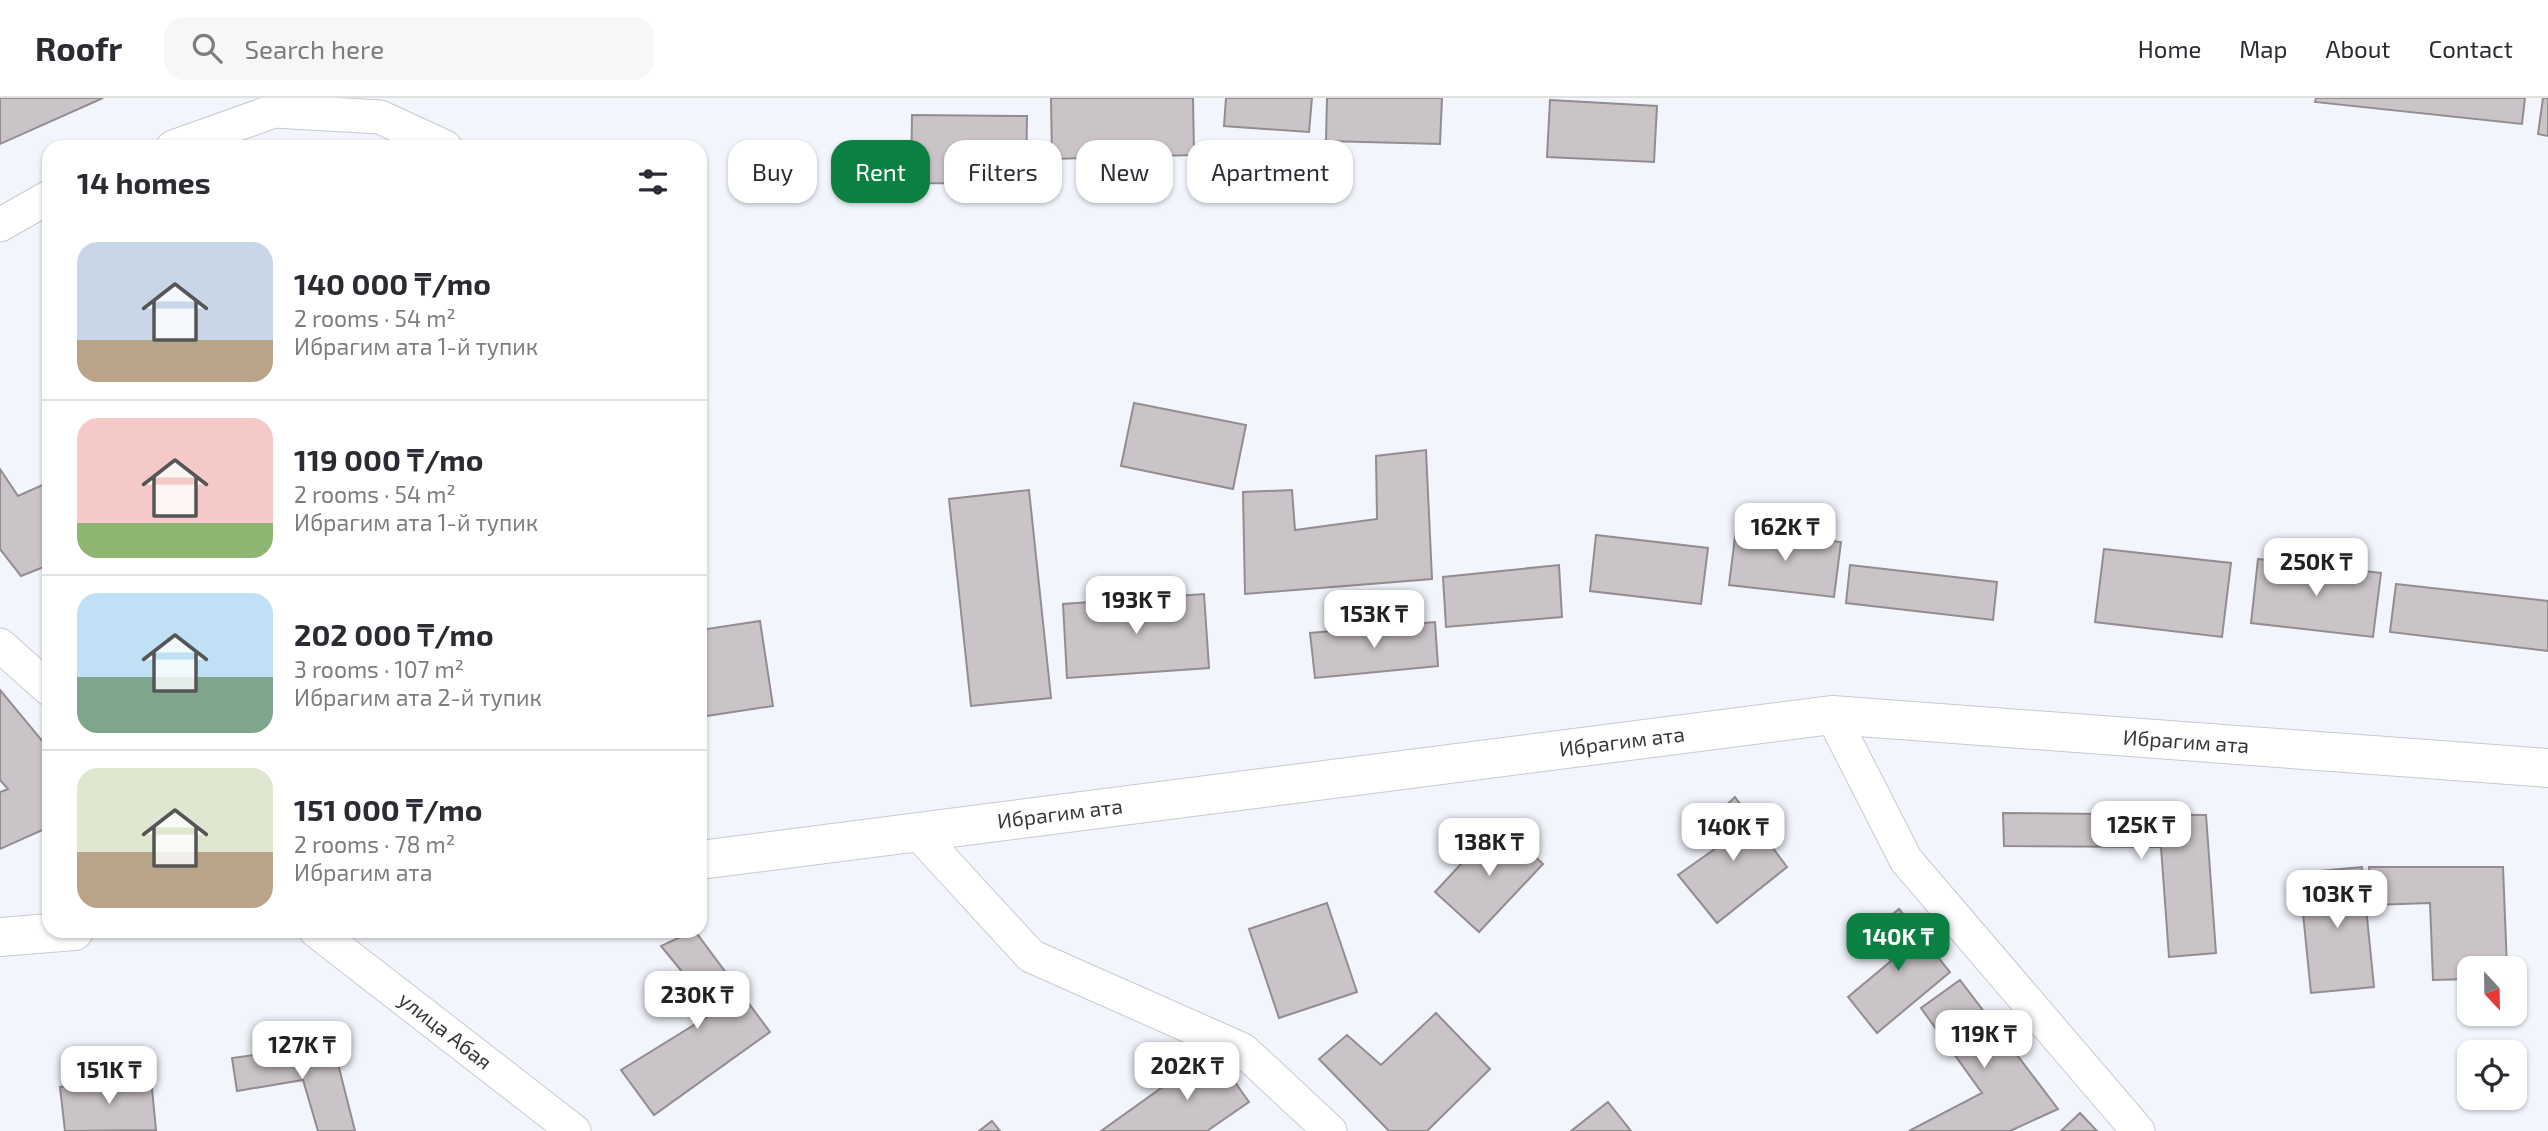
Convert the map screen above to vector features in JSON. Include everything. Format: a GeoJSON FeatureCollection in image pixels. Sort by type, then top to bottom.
{"type":"FeatureCollection","features":[{"type":"Feature","properties":{"kind":"street"},"geometry":{"type":"LineString","coordinates":[[193,140],[274,111],[380,117],[430,140]]}},
{"type":"Feature","properties":{"kind":"street"},"geometry":{"type":"LineString","coordinates":[[0,225],[42,201]]}},
{"type":"Feature","properties":{"kind":"street"},"geometry":{"type":"LineString","coordinates":[[0,645],[42,684]]}},
{"type":"Feature","properties":{"kind":"street"},"geometry":{"type":"LineString","coordinates":[[1832,715],[1906,860],[2138,1131]]}},
{"type":"Feature","properties":{"kind":"street","name":"Ибрагим ата"},"geometry":{"type":"LineString","coordinates":[[707,859],[1832,715],[2548,768]]}},
{"type":"Feature","properties":{"kind":"street"},"geometry":{"type":"LineString","coordinates":[[917,832],[1031,956],[1243,1050],[1330,1131]]}},
{"type":"Feature","properties":{"kind":"street"},"geometry":{"type":"LineString","coordinates":[[0,937],[42,934]]}},
{"type":"Feature","properties":{"kind":"street","name":"улица Абая"},"geometry":{"type":"LineString","coordinates":[[325,938],[574,1131]]}},
{"type":"Feature","properties":{"kind":"building"},"geometry":{"type":"Polygon","coordinates":[[[0,98],[103,98],[0,144],[0,98]]]}},
{"type":"Feature","properties":{"kind":"building"},"geometry":{"type":"Polygon","coordinates":[[[1051,98],[1193,98],[1194,140],[1187,140],[1187,155],[1173,156],[1173,140],[1076,140],[1076,158],[1062,159],[1062,140],[1052,140],[1051,98]]]}},
{"type":"Feature","properties":{"kind":"building"},"geometry":{"type":"Polygon","coordinates":[[[1226,98],[1312,98],[1309,132],[1224,126],[1226,98]]]}},
{"type":"Feature","properties":{"kind":"building"},"geometry":{"type":"Polygon","coordinates":[[[1327,98],[1442,98],[1440,144],[1326,140],[1327,98]]]}},
{"type":"Feature","properties":{"kind":"building"},"geometry":{"type":"Polygon","coordinates":[[[2316,98],[2525,98],[2522,124],[2315,102],[2316,98]]]}},
{"type":"Feature","properties":{"kind":"building"},"geometry":{"type":"Polygon","coordinates":[[[2543,98],[2548,98],[2548,136],[2538,134],[2543,98]]]}},
{"type":"Feature","properties":{"kind":"building"},"geometry":{"type":"Polygon","coordinates":[[[1550,100],[1657,106],[1654,162],[1547,157],[1550,100]]]}},
{"type":"Feature","properties":{"kind":"building"},"geometry":{"type":"Polygon","coordinates":[[[912,115],[1027,116],[1027,140],[944,140],[944,183],[930,183],[930,140],[912,140],[912,115]]]}},
{"type":"Feature","properties":{"kind":"building"},"geometry":{"type":"Polygon","coordinates":[[[1134,403],[1246,425],[1233,489],[1121,466],[1134,403]]]}},
{"type":"Feature","properties":{"kind":"building"},"geometry":{"type":"Polygon","coordinates":[[[1426,450],[1432,579],[1245,594],[1243,492],[1292,490],[1295,530],[1377,519],[1376,456],[1426,450]]]}},
{"type":"Feature","properties":{"kind":"building"},"geometry":{"type":"Polygon","coordinates":[[[0,469],[18,496],[42,485],[42,568],[21,576],[0,549],[0,469]]]}},
{"type":"Feature","properties":{"kind":"building"},"geometry":{"type":"Polygon","coordinates":[[[1029,490],[1051,698],[971,706],[949,499],[1029,490]]]}},
{"type":"Feature","properties":{"kind":"building"},"geometry":{"type":"Polygon","coordinates":[[[1736,529],[1841,542],[1834,597],[1729,585],[1736,529]]]}},
{"type":"Feature","properties":{"kind":"building"},"geometry":{"type":"Polygon","coordinates":[[[1596,535],[1708,548],[1701,604],[1590,591],[1596,535]]]}},
{"type":"Feature","properties":{"kind":"building"},"geometry":{"type":"Polygon","coordinates":[[[2104,549],[2231,563],[2222,637],[2095,622],[2104,549]]]}},
{"type":"Feature","properties":{"kind":"building"},"geometry":{"type":"Polygon","coordinates":[[[2258,559],[2381,573],[2373,637],[2251,623],[2258,559]]]}},
{"type":"Feature","properties":{"kind":"building"},"geometry":{"type":"Polygon","coordinates":[[[1559,565],[1562,617],[1446,627],[1443,577],[1559,565]]]}},
{"type":"Feature","properties":{"kind":"building"},"geometry":{"type":"Polygon","coordinates":[[[1850,565],[1997,582],[1993,620],[1846,603],[1850,565]]]}},
{"type":"Feature","properties":{"kind":"building"},"geometry":{"type":"Polygon","coordinates":[[[2396,584],[2548,601],[2548,651],[2390,632],[2396,584]]]}},
{"type":"Feature","properties":{"kind":"building"},"geometry":{"type":"Polygon","coordinates":[[[1204,594],[1209,668],[1067,678],[1063,604],[1204,594]]]}},
{"type":"Feature","properties":{"kind":"building"},"geometry":{"type":"Polygon","coordinates":[[[760,621],[773,706],[707,716],[707,629],[760,621]]]}},
{"type":"Feature","properties":{"kind":"building"},"geometry":{"type":"Polygon","coordinates":[[[1435,622],[1438,666],[1315,678],[1310,633],[1435,622]]]}},
{"type":"Feature","properties":{"kind":"building"},"geometry":{"type":"Polygon","coordinates":[[[0,690],[42,741],[42,830],[0,849],[0,792],[8,789],[0,780],[0,690]]]}},
{"type":"Feature","properties":{"kind":"building"},"geometry":{"type":"Polygon","coordinates":[[[1735,797],[1787,867],[1717,923],[1678,875],[1719,846],[1707,823],[1735,797]]]}},
{"type":"Feature","properties":{"kind":"building"},"geometry":{"type":"Polygon","coordinates":[[[2003,813],[2206,815],[2216,953],[2169,957],[2161,847],[2004,846],[2003,813]]]}},
{"type":"Feature","properties":{"kind":"building"},"geometry":{"type":"Polygon","coordinates":[[[1499,823],[1543,864],[1479,932],[1435,892],[1499,823]]]}},
{"type":"Feature","properties":{"kind":"building"},"geometry":{"type":"Polygon","coordinates":[[[2362,867],[2374,987],[2311,993],[2299,873],[2362,867]]]}},
{"type":"Feature","properties":{"kind":"building"},"geometry":{"type":"Polygon","coordinates":[[[2369,867],[2503,867],[2507,956],[2457,956],[2457,979],[2433,980],[2430,903],[2372,905],[2369,867]]]}},
{"type":"Feature","properties":{"kind":"building"},"geometry":{"type":"Polygon","coordinates":[[[1327,903],[1357,992],[1279,1018],[1249,929],[1327,903]]]}},
{"type":"Feature","properties":{"kind":"building"},"geometry":{"type":"Polygon","coordinates":[[[1899,909],[1950,972],[1877,1033],[1848,997],[1891,961],[1869,934],[1899,909]]]}},
{"type":"Feature","properties":{"kind":"building"},"geometry":{"type":"Polygon","coordinates":[[[678,938],[700,938],[770,1032],[654,1115],[621,1070],[715,1012],[661,946],[678,938]]]}},
{"type":"Feature","properties":{"kind":"building"},"geometry":{"type":"Polygon","coordinates":[[[1960,980],[2058,1109],[2010,1131],[1909,1131],[1982,1093],[1921,1008],[1960,980]]]}},
{"type":"Feature","properties":{"kind":"building"},"geometry":{"type":"Polygon","coordinates":[[[1436,1013],[1490,1069],[1427,1131],[1389,1131],[1319,1059],[1347,1035],[1381,1065],[1436,1013]]]}},
{"type":"Feature","properties":{"kind":"building"},"geometry":{"type":"Polygon","coordinates":[[[333,1044],[355,1131],[318,1131],[303,1080],[237,1091],[232,1058],[333,1044]]]}},
{"type":"Feature","properties":{"kind":"building"},"geometry":{"type":"Polygon","coordinates":[[[1213,1051],[1249,1102],[1207,1131],[1101,1131],[1213,1051]]]}},
{"type":"Feature","properties":{"kind":"building"},"geometry":{"type":"Polygon","coordinates":[[[151,1078],[156,1130],[65,1131],[60,1087],[151,1078]]]}},
{"type":"Feature","properties":{"kind":"building"},"geometry":{"type":"Polygon","coordinates":[[[1608,1102],[1631,1131],[1571,1131],[1608,1102]]]}},
{"type":"Feature","properties":{"kind":"building"},"geometry":{"type":"Polygon","coordinates":[[[2080,1113],[2097,1131],[2061,1131],[2080,1113]]]}},
{"type":"Feature","properties":{"kind":"building"},"geometry":{"type":"Polygon","coordinates":[[[992,1121],[1000,1131],[979,1131],[992,1121]]]}}]}
